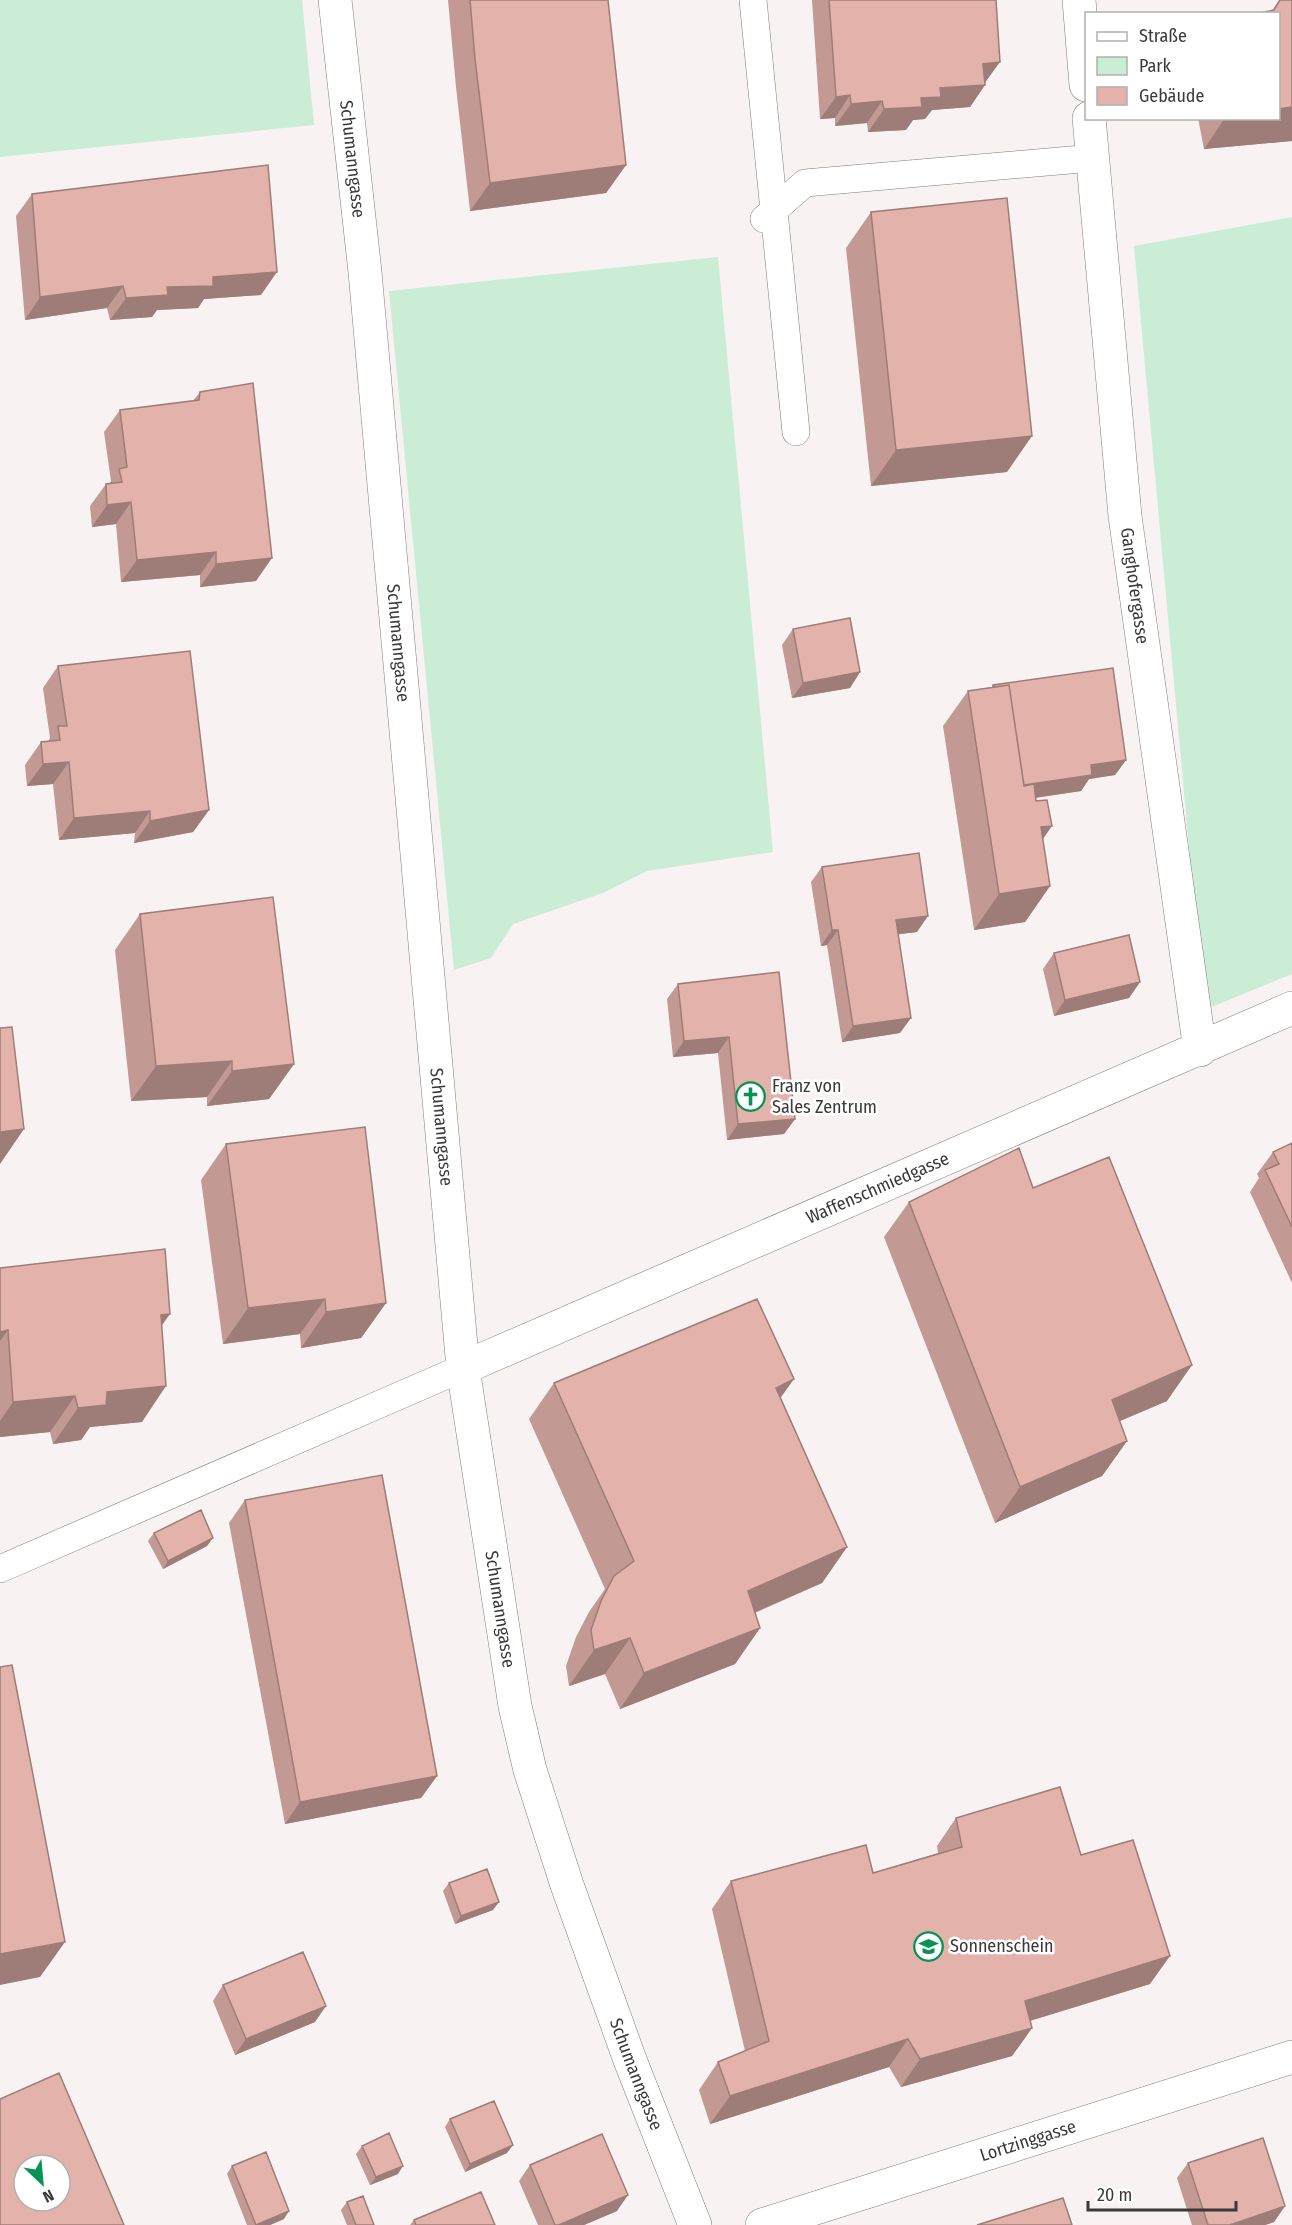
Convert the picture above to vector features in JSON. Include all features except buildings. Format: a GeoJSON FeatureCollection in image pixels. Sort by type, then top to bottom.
{"type":"FeatureCollection","features":[{"type":"Feature","properties":{"kind":"street","name":"Schumanngasse"},"geometry":{"type":"LineString","coordinates":[[335,0],[365,272],[463,1368],[515,1706],[531,1770],[570,1896],[630,2060],[695,2225]]}},
{"type":"Feature","properties":{"kind":"street"},"geometry":{"type":"LineString","coordinates":[[1079,0],[1085,73]]}},
{"type":"Feature","properties":{"kind":"street","name":"Ganghofergasse"},"geometry":{"type":"LineString","coordinates":[[1089,120],[1125,516],[1200,1050]]}},
{"type":"Feature","properties":{"kind":"street","name":"Waffenschmiedgasse"},"geometry":{"type":"LineString","coordinates":[[463,1368],[1200,1050],[1292,1008]]}},
{"type":"Feature","properties":{"kind":"street","name":"Lortzinggasse"},"geometry":{"type":"LineString","coordinates":[[762,2225],[1292,2056]]}},
{"type":"Feature","properties":{"kind":"lane"},"geometry":{"type":"LineString","coordinates":[[753,0],[766,217],[796,432]]}},
{"type":"Feature","properties":{"kind":"lane"},"geometry":{"type":"LineString","coordinates":[[766,217],[805,183],[1093,158]]}},
{"type":"Feature","properties":{"kind":"lane"},"geometry":{"type":"LineString","coordinates":[[0,1569],[463,1368]]}},
{"type":"Feature","properties":{"kind":"green space"},"geometry":{"type":"Polygon","coordinates":[[[0,0],[302,0],[314,125],[0,157],[0,0]]]}},
{"type":"Feature","properties":{"kind":"green space"},"geometry":{"type":"Polygon","coordinates":[[[1292,217],[1292,974],[1204,1010],[1134,246],[1292,217]]]}},
{"type":"Feature","properties":{"kind":"green space"},"geometry":{"type":"Polygon","coordinates":[[[718,257],[773,852],[647,871],[603,893],[513,924],[491,958],[454,970],[389,291],[718,257]]]}},
{"type":"Feature","properties":{"kind":"place","name":"Franz von Sales Zentrum"},"geometry":{"type":"Point","coordinates":[751,1096]}},
{"type":"Feature","properties":{"kind":"place","name":"Sonnenschein"},"geometry":{"type":"Point","coordinates":[929,1946]}}]}
